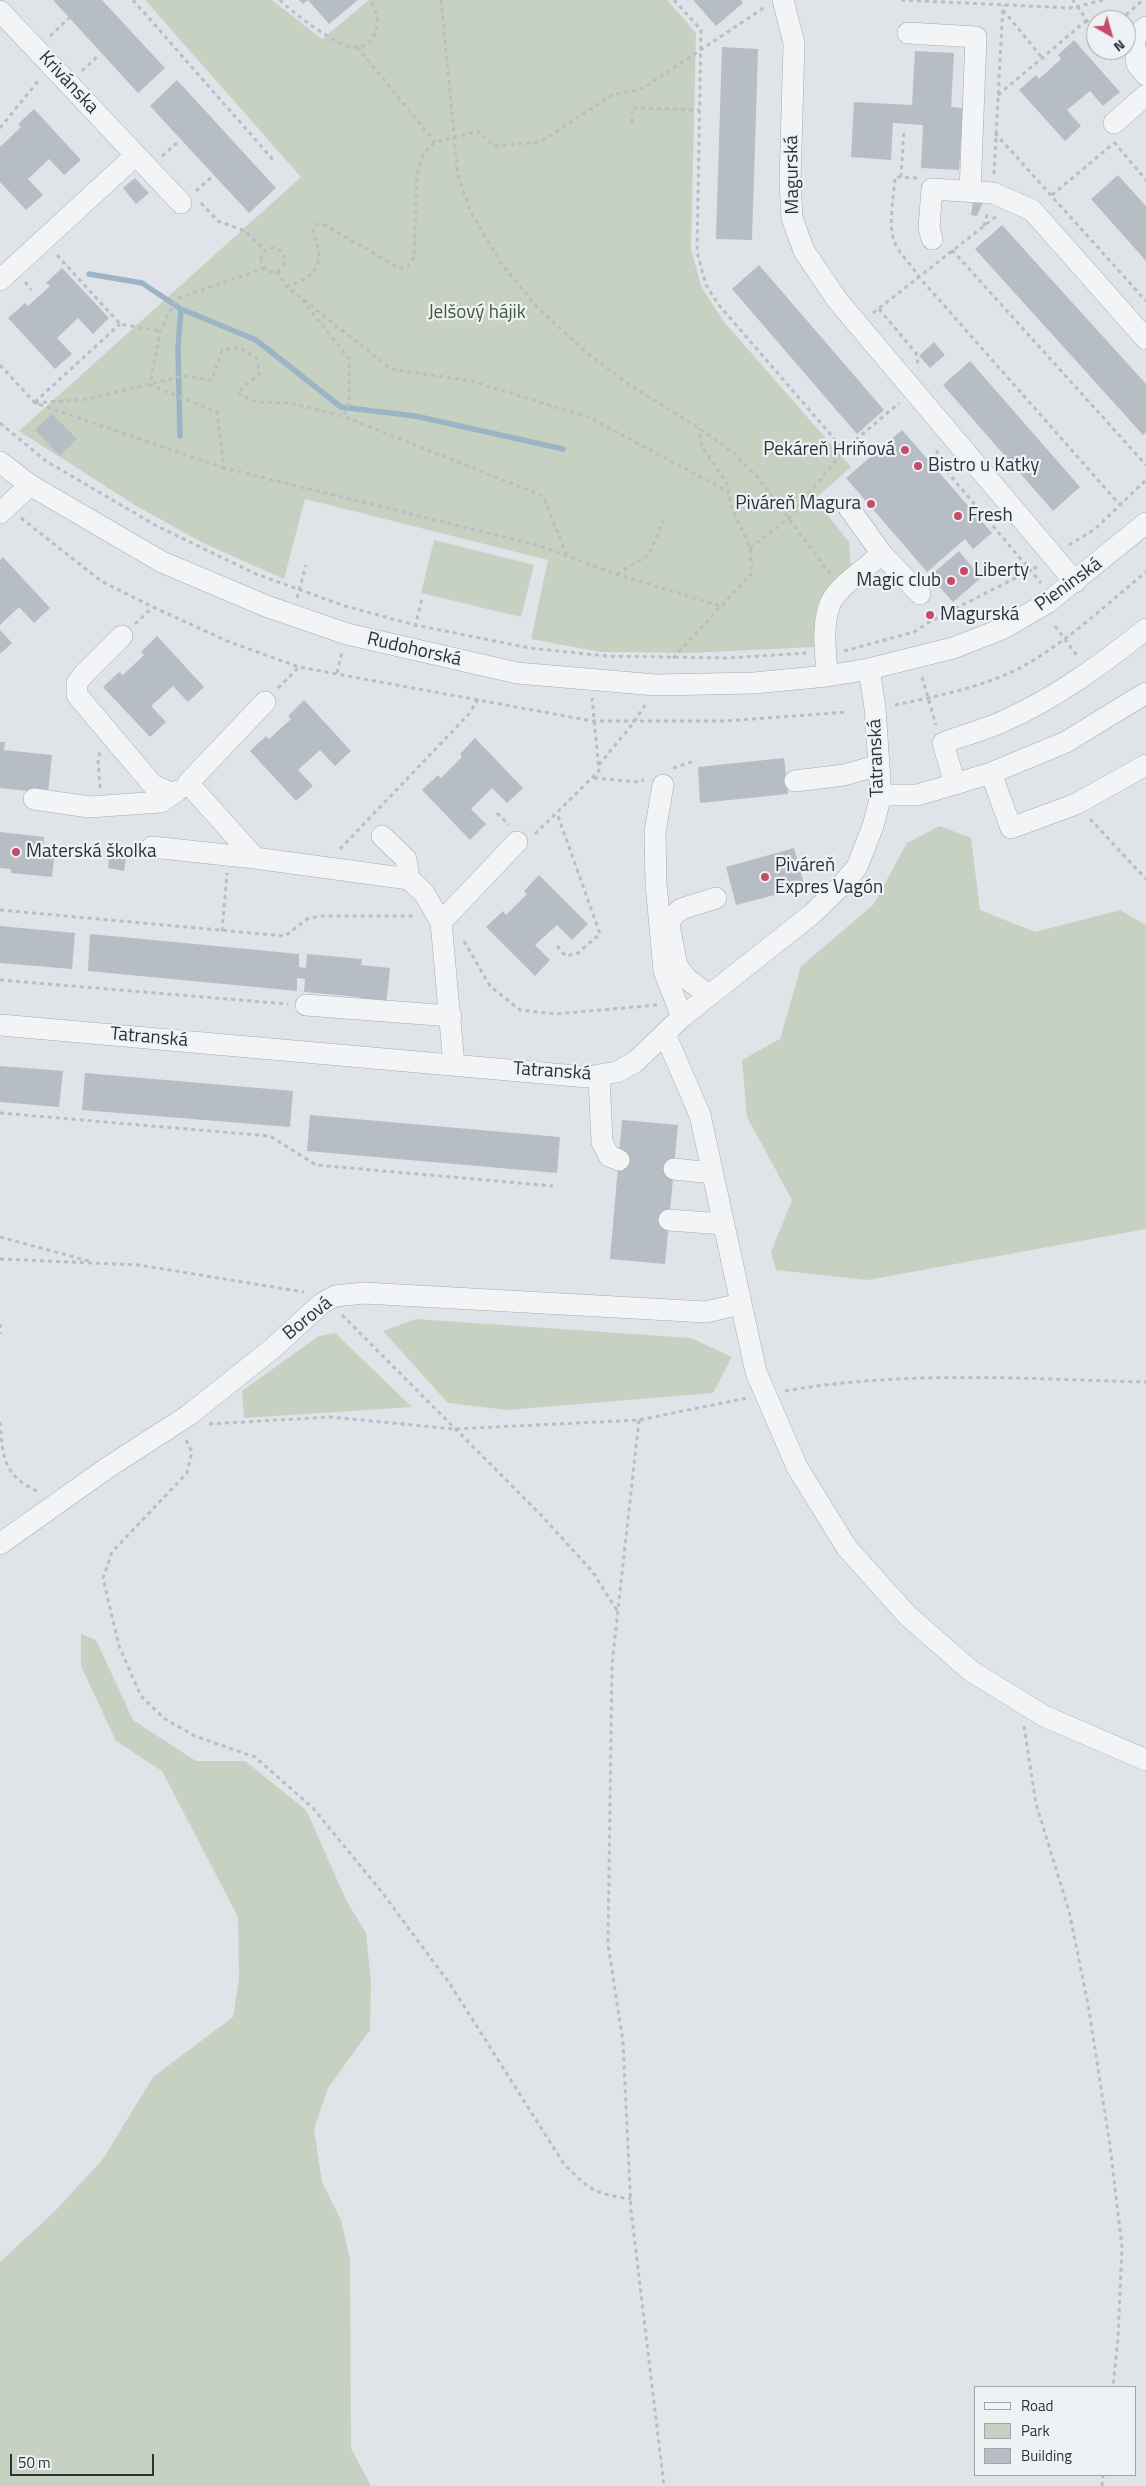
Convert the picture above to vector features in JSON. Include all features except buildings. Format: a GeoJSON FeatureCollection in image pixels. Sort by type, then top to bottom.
{"type":"FeatureCollection","features":[{"type":"Feature","properties":{"kind":"street","name":"Magurská"},"geometry":{"type":"LineString","coordinates":[[774,4],[794,43],[790,183],[792,218],[804,251],[838,301],[1075,582]]}},
{"type":"Feature","properties":{"kind":"street","name":"Krivánska"},"geometry":{"type":"LineString","coordinates":[[0,11],[136,155],[191,199]]}},
{"type":"Feature","properties":{"kind":"street"},"geometry":{"type":"LineString","coordinates":[[1146,27],[1134,38],[1137,64],[1146,74]]}},
{"type":"Feature","properties":{"kind":"street"},"geometry":{"type":"LineString","coordinates":[[908,33],[976,37],[970,192]]}},
{"type":"Feature","properties":{"kind":"street"},"geometry":{"type":"LineString","coordinates":[[1115,134],[1146,95]]}},
{"type":"Feature","properties":{"kind":"street"},"geometry":{"type":"LineString","coordinates":[[0,280],[136,155]]}},
{"type":"Feature","properties":{"kind":"street"},"geometry":{"type":"LineString","coordinates":[[932,239],[929,228],[932,189],[993,193],[1032,210],[1146,339]]}},
{"type":"Feature","properties":{"kind":"street","name":"Rudohorská"},"geometry":{"type":"LineString","coordinates":[[0,462],[30,485],[170,566],[275,609],[355,637],[517,673],[656,686],[754,683],[827,676],[869,669]]}},
{"type":"Feature","properties":{"kind":"street"},"geometry":{"type":"LineString","coordinates":[[0,513],[30,485]]}},
{"type":"Feature","properties":{"kind":"street"},"geometry":{"type":"LineString","coordinates":[[849,508],[882,554],[920,594]]}},
{"type":"Feature","properties":{"kind":"street","name":"Pieninská"},"geometry":{"type":"LineString","coordinates":[[869,669],[953,648],[1002,629],[1047,603],[1146,523]]}},
{"type":"Feature","properties":{"kind":"street"},"geometry":{"type":"LineString","coordinates":[[827,676],[828,615],[831,602],[841,590],[882,554]]}},
{"type":"Feature","properties":{"kind":"street"},"geometry":{"type":"LineString","coordinates":[[955,784],[942,742],[1004,721],[1056,694],[1146,630]]}},
{"type":"Feature","properties":{"kind":"street"},"geometry":{"type":"LineString","coordinates":[[122,636],[77,683],[77,695],[153,785],[180,789],[255,858]]}},
{"type":"Feature","properties":{"kind":"street","name":"Tatranská"},"geometry":{"type":"LineString","coordinates":[[0,1025],[587,1077],[617,1072],[635,1062],[665,1034],[680,1010],[709,995],[812,914],[841,886],[856,867],[873,826],[881,795],[875,708],[869,669]]}},
{"type":"Feature","properties":{"kind":"street"},"geometry":{"type":"LineString","coordinates":[[881,795],[918,795],[991,773],[1066,742],[1146,693]]}},
{"type":"Feature","properties":{"kind":"street"},"geometry":{"type":"LineString","coordinates":[[34,799],[89,807],[161,802],[180,789],[266,702]]}},
{"type":"Feature","properties":{"kind":"street"},"geometry":{"type":"LineString","coordinates":[[795,781],[844,775],[879,765]]}},
{"type":"Feature","properties":{"kind":"street"},"geometry":{"type":"LineString","coordinates":[[991,773],[1011,828],[1076,804],[1146,765]]}},
{"type":"Feature","properties":{"kind":"street"},"geometry":{"type":"LineString","coordinates":[[663,785],[655,832],[656,883],[664,971],[680,1010]]}},
{"type":"Feature","properties":{"kind":"street"},"geometry":{"type":"LineString","coordinates":[[382,836],[406,859],[409,880]]}},
{"type":"Feature","properties":{"kind":"street"},"geometry":{"type":"LineString","coordinates":[[432,919],[517,842]]}},
{"type":"Feature","properties":{"kind":"street"},"geometry":{"type":"LineString","coordinates":[[152,847],[255,858],[409,880],[424,892],[432,919],[451,1016],[454,1065]]}},
{"type":"Feature","properties":{"kind":"street"},"geometry":{"type":"LineString","coordinates":[[709,995],[686,979],[677,966],[669,926],[672,917],[681,909],[716,898]]}},
{"type":"Feature","properties":{"kind":"street"},"geometry":{"type":"LineString","coordinates":[[306,1006],[451,1016]]}},
{"type":"Feature","properties":{"kind":"street"},"geometry":{"type":"LineString","coordinates":[[665,1034],[700,1115],[756,1372],[797,1467],[847,1548],[908,1616],[971,1671],[1044,1716],[1146,1760]]}},
{"type":"Feature","properties":{"kind":"street"},"geometry":{"type":"LineString","coordinates":[[599,1076],[602,1142],[609,1156],[619,1160]]}},
{"type":"Feature","properties":{"kind":"street"},"geometry":{"type":"LineString","coordinates":[[674,1169],[712,1173]]}},
{"type":"Feature","properties":{"kind":"street"},"geometry":{"type":"LineString","coordinates":[[669,1220],[723,1224]]}},
{"type":"Feature","properties":{"kind":"street","name":"Borová"},"geometry":{"type":"LineString","coordinates":[[0,1544],[107,1468],[172,1427],[273,1348],[316,1308],[338,1306],[364,1293],[706,1312],[740,1304]]}},
{"type":"Feature","properties":{"kind":"path"},"geometry":{"type":"LineString","coordinates":[[133,0],[275,162]]}},
{"type":"Feature","properties":{"kind":"path"},"geometry":{"type":"LineString","coordinates":[[280,0],[317,29],[350,47],[364,46],[375,36],[379,23],[375,7],[370,0]]}},
{"type":"Feature","properties":{"kind":"path"},"geometry":{"type":"LineString","coordinates":[[441,0],[458,176],[470,210],[500,262],[537,307],[586,352],[630,385],[699,428],[735,454],[759,479],[841,590]]}},
{"type":"Feature","properties":{"kind":"path"},"geometry":{"type":"LineString","coordinates":[[674,0],[701,30],[697,252],[706,285],[718,304],[844,450]]}},
{"type":"Feature","properties":{"kind":"path"},"geometry":{"type":"LineString","coordinates":[[901,0],[1071,8],[1102,0]]}},
{"type":"Feature","properties":{"kind":"path"},"geometry":{"type":"LineString","coordinates":[[1071,8],[1074,0]]}},
{"type":"Feature","properties":{"kind":"path"},"geometry":{"type":"LineString","coordinates":[[1132,10],[1143,0]]}},
{"type":"Feature","properties":{"kind":"path"},"geometry":{"type":"LineString","coordinates":[[286,286],[298,284],[308,278],[315,268],[320,256],[313,231],[316,225],[323,224],[399,268],[408,266],[414,258],[417,174],[424,153],[434,142],[478,131],[494,146],[540,142],[612,95],[642,88],[774,4]]}},
{"type":"Feature","properties":{"kind":"path"},"geometry":{"type":"LineString","coordinates":[[993,193],[1003,5]]}},
{"type":"Feature","properties":{"kind":"path"},"geometry":{"type":"LineString","coordinates":[[1077,6],[1086,19]]}},
{"type":"Feature","properties":{"kind":"path"},"geometry":{"type":"LineString","coordinates":[[1002,10],[1043,59]]}},
{"type":"Feature","properties":{"kind":"path"},"geometry":{"type":"LineString","coordinates":[[47,38],[69,18]]}},
{"type":"Feature","properties":{"kind":"path"},"geometry":{"type":"LineString","coordinates":[[997,96],[1086,21]]}},
{"type":"Feature","properties":{"kind":"path"},"geometry":{"type":"LineString","coordinates":[[356,46],[434,142]]}},
{"type":"Feature","properties":{"kind":"path"},"geometry":{"type":"LineString","coordinates":[[80,73],[98,56]]}},
{"type":"Feature","properties":{"kind":"path"},"geometry":{"type":"LineString","coordinates":[[0,128],[51,66]]}},
{"type":"Feature","properties":{"kind":"path"},"geometry":{"type":"LineString","coordinates":[[632,123],[632,108],[699,110]]}},
{"type":"Feature","properties":{"kind":"path"},"geometry":{"type":"LineString","coordinates":[[901,177],[904,129]]}},
{"type":"Feature","properties":{"kind":"path"},"geometry":{"type":"LineString","coordinates":[[995,133],[1146,301]]}},
{"type":"Feature","properties":{"kind":"path"},"geometry":{"type":"LineString","coordinates":[[1052,195],[1115,134],[1146,180]]}},
{"type":"Feature","properties":{"kind":"path"},"geometry":{"type":"LineString","coordinates":[[160,158],[178,142]]}},
{"type":"Feature","properties":{"kind":"path"},"geometry":{"type":"LineString","coordinates":[[214,175],[191,199],[218,222],[245,231],[265,251]]}},
{"type":"Feature","properties":{"kind":"path"},"geometry":{"type":"LineString","coordinates":[[932,189],[926,178],[895,177],[892,230],[894,241],[919,277],[1120,505]]}},
{"type":"Feature","properties":{"kind":"path"},"geometry":{"type":"LineString","coordinates":[[858,325],[1014,202]]}},
{"type":"Feature","properties":{"kind":"path"},"geometry":{"type":"LineString","coordinates":[[44,240],[120,324],[160,331]]}},
{"type":"Feature","properties":{"kind":"path"},"geometry":{"type":"LineString","coordinates":[[274,248],[284,254],[284,266],[270,272],[265,268],[261,259],[265,251],[274,248]]}},
{"type":"Feature","properties":{"kind":"path"},"geometry":{"type":"LineString","coordinates":[[952,250],[1146,465]]}},
{"type":"Feature","properties":{"kind":"path"},"geometry":{"type":"LineString","coordinates":[[150,385],[160,331],[176,299],[265,268]]}},
{"type":"Feature","properties":{"kind":"path"},"geometry":{"type":"LineString","coordinates":[[276,271],[286,286],[392,369],[471,381],[588,417],[729,492]]}},
{"type":"Feature","properties":{"kind":"path"},"geometry":{"type":"LineString","coordinates":[[298,295],[349,359],[349,404],[342,416]]}},
{"type":"Feature","properties":{"kind":"path"},"geometry":{"type":"LineString","coordinates":[[35,403],[120,324]]}},
{"type":"Feature","properties":{"kind":"path"},"geometry":{"type":"LineString","coordinates":[[35,403],[88,399],[174,380],[183,376],[212,380],[222,350],[239,347],[256,358],[260,373],[237,394],[256,402],[291,403],[342,416],[543,496],[567,556]]}},
{"type":"Feature","properties":{"kind":"path"},"geometry":{"type":"LineString","coordinates":[[0,365],[35,403],[224,468],[537,545],[616,574],[720,606]]}},
{"type":"Feature","properties":{"kind":"path"},"geometry":{"type":"LineString","coordinates":[[150,385],[217,412],[224,468]]}},
{"type":"Feature","properties":{"kind":"path"},"geometry":{"type":"LineString","coordinates":[[750,548],[789,518],[844,450],[904,399]]}},
{"type":"Feature","properties":{"kind":"path"},"geometry":{"type":"LineString","coordinates":[[0,422],[46,461],[155,525],[256,574],[345,606],[415,625],[530,648],[606,656],[672,658],[845,651],[914,632],[928,622],[1038,566]]}},
{"type":"Feature","properties":{"kind":"path"},"geometry":{"type":"LineString","coordinates":[[672,658],[752,573],[750,548],[730,506],[727,484],[702,447],[699,428]]}},
{"type":"Feature","properties":{"kind":"path"},"geometry":{"type":"LineString","coordinates":[[936,445],[938,461],[1041,584]]}},
{"type":"Feature","properties":{"kind":"path"},"geometry":{"type":"LineString","coordinates":[[1064,548],[1095,529],[1146,480]]}},
{"type":"Feature","properties":{"kind":"path"},"geometry":{"type":"LineString","coordinates":[[616,574],[649,554],[663,522]]}},
{"type":"Feature","properties":{"kind":"path"},"geometry":{"type":"LineString","coordinates":[[299,590],[306,565]]}},
{"type":"Feature","properties":{"kind":"path"},"geometry":{"type":"LineString","coordinates":[[893,706],[984,682],[1027,664],[1064,639],[1146,572]]}},
{"type":"Feature","properties":{"kind":"path"},"geometry":{"type":"LineString","coordinates":[[410,649],[422,598]]}},
{"type":"Feature","properties":{"kind":"path"},"geometry":{"type":"LineString","coordinates":[[140,620],[153,607]]}},
{"type":"Feature","properties":{"kind":"path"},"geometry":{"type":"LineString","coordinates":[[1055,626],[1076,654]]}},
{"type":"Feature","properties":{"kind":"path"},"geometry":{"type":"LineString","coordinates":[[266,702],[299,667]]}},
{"type":"Feature","properties":{"kind":"path"},"geometry":{"type":"LineString","coordinates":[[922,678],[934,719]]}},
{"type":"Feature","properties":{"kind":"path"},"geometry":{"type":"LineString","coordinates":[[591,680],[592,721],[599,766],[645,705]]}},
{"type":"Feature","properties":{"kind":"path"},"geometry":{"type":"LineString","coordinates":[[323,867],[469,714],[478,699]]}},
{"type":"Feature","properties":{"kind":"path"},"geometry":{"type":"LineString","coordinates":[[100,806],[98,760],[104,728]]}},
{"type":"Feature","properties":{"kind":"path"},"geometry":{"type":"LineString","coordinates":[[593,778],[638,782]]}},
{"type":"Feature","properties":{"kind":"path"},"geometry":{"type":"LineString","coordinates":[[1076,804],[1146,879]]}},
{"type":"Feature","properties":{"kind":"path"},"geometry":{"type":"LineString","coordinates":[[557,813],[600,934],[578,953],[566,956],[557,946]]}},
{"type":"Feature","properties":{"kind":"path"},"geometry":{"type":"LineString","coordinates":[[222,931],[227,879]]}},
{"type":"Feature","properties":{"kind":"path"},"geometry":{"type":"LineString","coordinates":[[0,910],[284,936],[307,919],[321,916],[432,919]]}},
{"type":"Feature","properties":{"kind":"path"},"geometry":{"type":"LineString","coordinates":[[460,934],[490,986],[520,1010],[555,1014],[680,1010]]}},
{"type":"Feature","properties":{"kind":"path"},"geometry":{"type":"LineString","coordinates":[[0,980],[306,1006]]}},
{"type":"Feature","properties":{"kind":"path"},"geometry":{"type":"LineString","coordinates":[[0,1113],[270,1136],[316,1165],[553,1186]]}},
{"type":"Feature","properties":{"kind":"path"},"geometry":{"type":"LineString","coordinates":[[0,1237],[94,1263]]}},
{"type":"Feature","properties":{"kind":"path"},"geometry":{"type":"LineString","coordinates":[[0,1259],[139,1265],[338,1306],[454,1429],[541,1515],[592,1571],[618,1612]]}},
{"type":"Feature","properties":{"kind":"path"},"geometry":{"type":"LineString","coordinates":[[0,1324],[0,1334]]}},
{"type":"Feature","properties":{"kind":"path"},"geometry":{"type":"LineString","coordinates":[[172,1427],[330,1417],[454,1429],[639,1420],[764,1394],[829,1383],[947,1378],[1146,1382]]}},
{"type":"Feature","properties":{"kind":"path"},"geometry":{"type":"LineString","coordinates":[[639,1420],[612,1664],[608,1944],[623,2042],[631,2199],[664,2486]]}},
{"type":"Feature","properties":{"kind":"path"},"geometry":{"type":"LineString","coordinates":[[0,1422],[2,1446],[13,1478],[45,1496]]}},
{"type":"Feature","properties":{"kind":"path"},"geometry":{"type":"LineString","coordinates":[[172,1427],[185,1437],[192,1452],[187,1473],[112,1552],[102,1578],[119,1646],[142,1696],[165,1719],[195,1736],[255,1757],[313,1808],[381,1891],[450,1984],[564,2164],[587,2188],[603,2194],[631,2199]]}},
{"type":"Feature","properties":{"kind":"path"},"geometry":{"type":"LineString","coordinates":[[1024,1703],[1024,1735],[1036,1804],[1069,1911],[1088,2004],[1110,2146],[1122,2246],[1118,2338],[1113,2386]]}},
{"type":"Feature","properties":{"kind":"green space","name":"Jelšový hájik"},"geometry":{"type":"Polygon","coordinates":[[[145,0],[272,0],[322,39],[369,0],[667,0],[696,33],[691,250],[702,288],[724,322],[851,467],[815,499],[849,542],[851,568],[819,610],[814,647],[690,653],[600,652],[531,639],[548,560],[305,499],[284,579],[203,543],[135,505],[19,431],[301,177],[145,0]]]}},
{"type":"Feature","properties":{"kind":"green space"},"geometry":{"type":"Polygon","coordinates":[[[434,540],[534,565],[521,617],[421,593],[434,540]]]}},
{"type":"Feature","properties":{"kind":"green space"},"geometry":{"type":"Polygon","coordinates":[[[940,826],[971,838],[980,910],[1035,932],[1120,910],[1146,925],[1146,1229],[868,1280],[776,1270],[771,1252],[792,1200],[747,1117],[742,1060],[780,1039],[801,966],[873,905],[907,843],[940,826]]]}},
{"type":"Feature","properties":{"kind":"green space"},"geometry":{"type":"Polygon","coordinates":[[[416,1319],[691,1338],[732,1357],[713,1393],[507,1410],[448,1403],[383,1331],[416,1319]]]}},
{"type":"Feature","properties":{"kind":"green space"},"geometry":{"type":"Polygon","coordinates":[[[335,1333],[412,1407],[244,1418],[242,1391],[319,1336],[335,1333]]]}},
{"type":"Feature","properties":{"kind":"green space"},"geometry":{"type":"Polygon","coordinates":[[[81,1634],[96,1640],[133,1720],[196,1761],[245,1761],[306,1810],[347,1902],[366,1933],[371,1982],[370,2030],[328,2088],[314,2129],[322,2182],[341,2220],[350,2259],[351,2448],[371,2486],[0,2486],[0,2262],[55,2211],[103,2159],[153,2077],[233,2017],[239,1979],[238,1917],[162,1771],[116,1741],[81,1666],[81,1634]]]}},
{"type":"Feature","properties":{"kind":"waterway"},"geometry":{"type":"LineString","coordinates":[[89,274],[142,283],[181,309],[178,348],[180,436]]}},
{"type":"Feature","properties":{"kind":"waterway"},"geometry":{"type":"LineString","coordinates":[[181,309],[256,340],[341,407],[415,416],[563,449]]}},
{"type":"Feature","properties":{"kind":"place","name":"Pekáreň Hriňová"},"geometry":{"type":"Point","coordinates":[905,450]}},
{"type":"Feature","properties":{"kind":"place","name":"Bistro u Katky"},"geometry":{"type":"Point","coordinates":[918,466]}},
{"type":"Feature","properties":{"kind":"place","name":"Piváreň Magura"},"geometry":{"type":"Point","coordinates":[871,504]}},
{"type":"Feature","properties":{"kind":"place","name":"Fresh"},"geometry":{"type":"Point","coordinates":[958,516]}},
{"type":"Feature","properties":{"kind":"place","name":"Liberty"},"geometry":{"type":"Point","coordinates":[964,571]}},
{"type":"Feature","properties":{"kind":"place","name":"Magic club"},"geometry":{"type":"Point","coordinates":[951,581]}},
{"type":"Feature","properties":{"kind":"place","name":"Magurská"},"geometry":{"type":"Point","coordinates":[930,615]}},
{"type":"Feature","properties":{"kind":"place","name":"Materská školka"},"geometry":{"type":"Point","coordinates":[16,852]}},
{"type":"Feature","properties":{"kind":"place","name":"Piváreň Expres Vagón"},"geometry":{"type":"Point","coordinates":[765,877]}}]}
